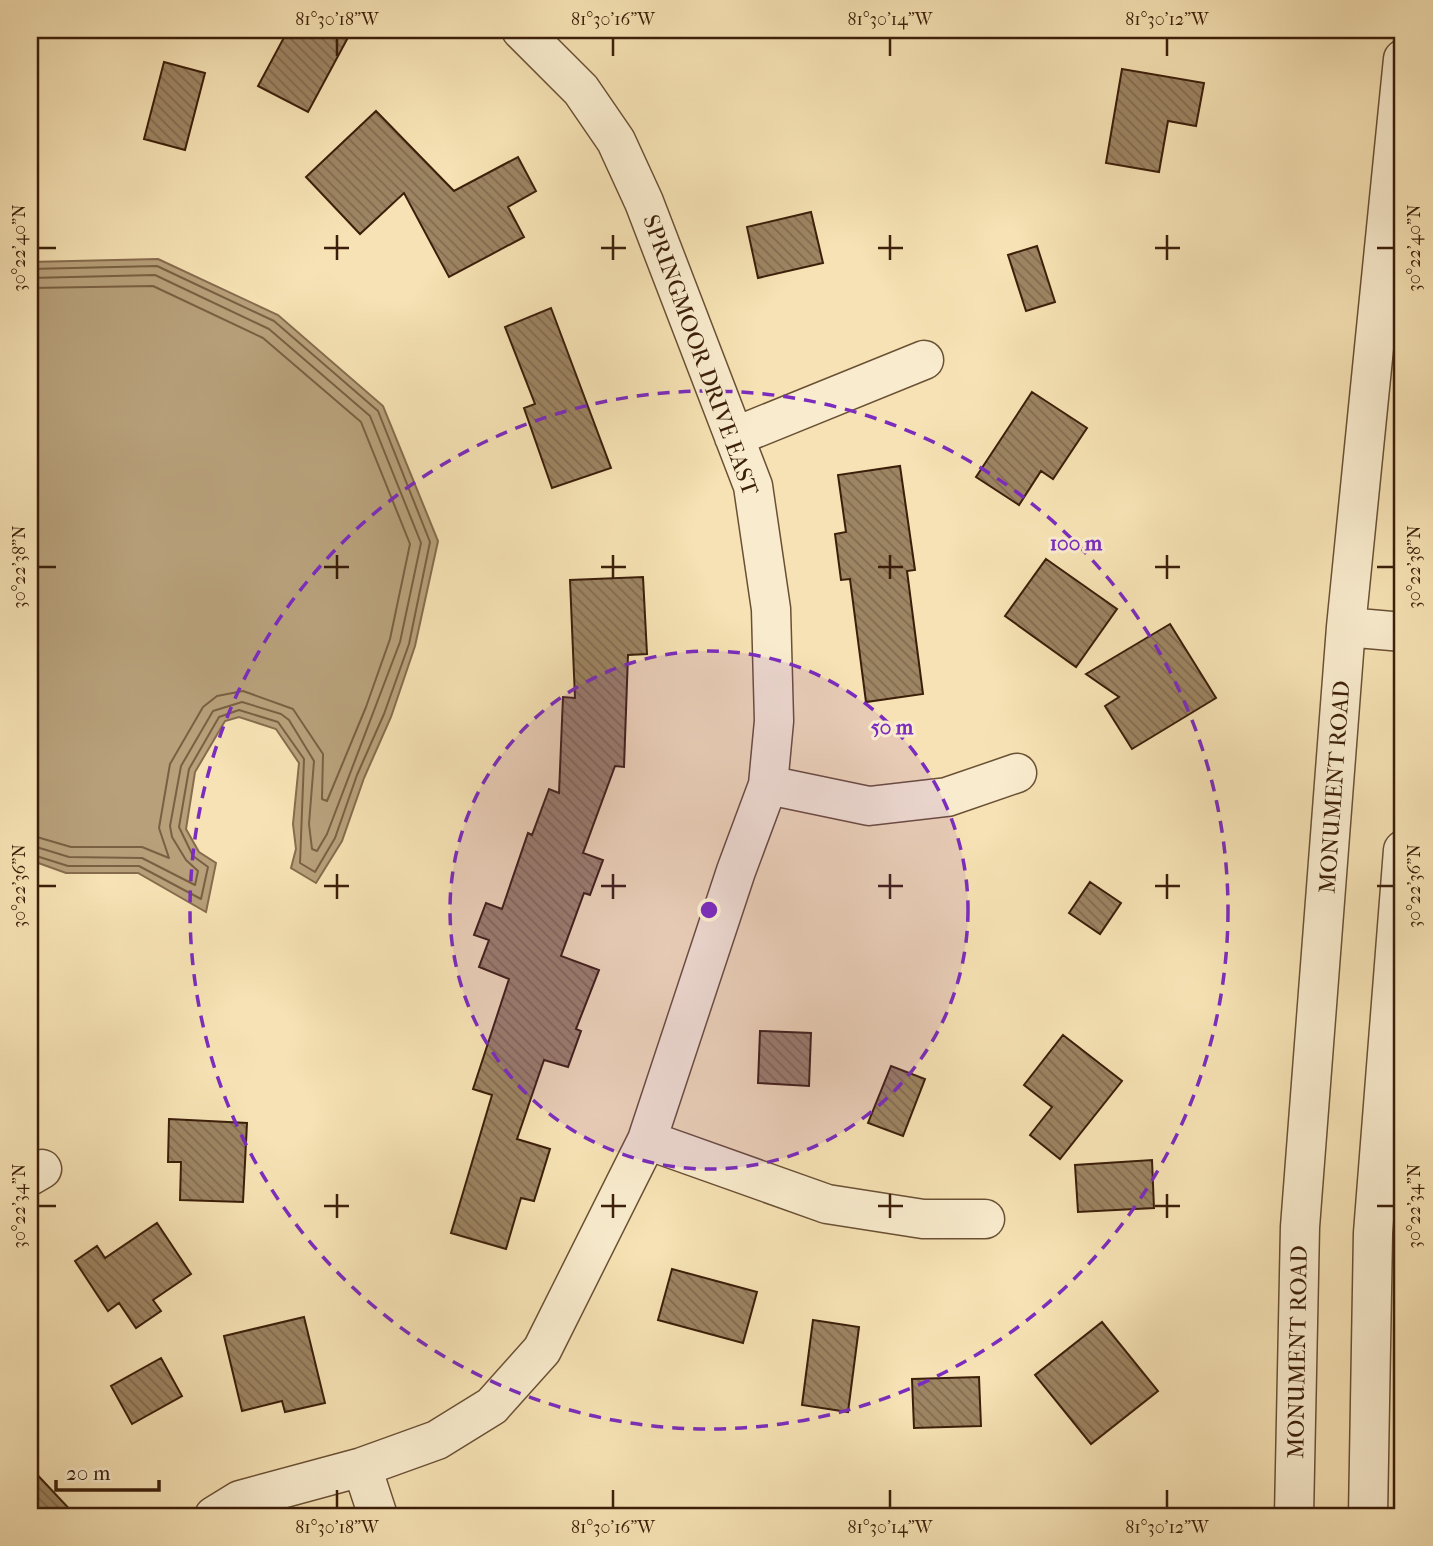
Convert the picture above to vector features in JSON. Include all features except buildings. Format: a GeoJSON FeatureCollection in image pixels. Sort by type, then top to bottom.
{"type":"FeatureCollection","features":[{"type":"Feature","properties":{"kind":"street","name":"SPRINGMOOR DRIVE EAST"},"geometry":{"type":"LineString","coordinates":[[214,1516],[240,1500],[362,1468],[437,1440],[492,1406],[542,1350],[647,1140],[736,871],[768,785],[774,721],[771,609],[753,486],[644,202],[616,141],[581,90],[521,30]]}},
{"type":"Feature","properties":{"kind":"street","name":"MONUMENT ROAD"},"geometry":{"type":"LineString","coordinates":[[1294,1516],[1300,1227],[1346,627],[1399,135],[1403,59]]}},
{"type":"Feature","properties":{"kind":"street"},"geometry":{"type":"LineString","coordinates":[[734,437],[924,360]]}},
{"type":"Feature","properties":{"kind":"street"},"geometry":{"type":"LineString","coordinates":[[1346,627],[1403,632]]}},
{"type":"Feature","properties":{"kind":"street"},"geometry":{"type":"LineString","coordinates":[[768,785],[869,806],[947,797],[1017,773]]}},
{"type":"Feature","properties":{"kind":"street"},"geometry":{"type":"LineString","coordinates":[[1368,1516],[1373,1233],[1403,850]]}},
{"type":"Feature","properties":{"kind":"street"},"geometry":{"type":"LineString","coordinates":[[647,1140],[827,1204],[923,1219],[985,1219]]}},
{"type":"Feature","properties":{"kind":"street"},"geometry":{"type":"LineString","coordinates":[[362,1468],[378,1516]]}},
{"type":"Feature","properties":{"kind":"water"},"geometry":{"type":"Polygon","coordinates":[[[158,259],[278,315],[383,406],[438,541],[415,646],[391,717],[364,778],[342,841],[316,883],[291,868],[296,849],[293,824],[299,763],[276,729],[239,717],[225,721],[195,772],[186,829],[199,852],[216,863],[206,912],[138,873],[66,873],[30,860],[30,262],[158,259]]]}}]}
